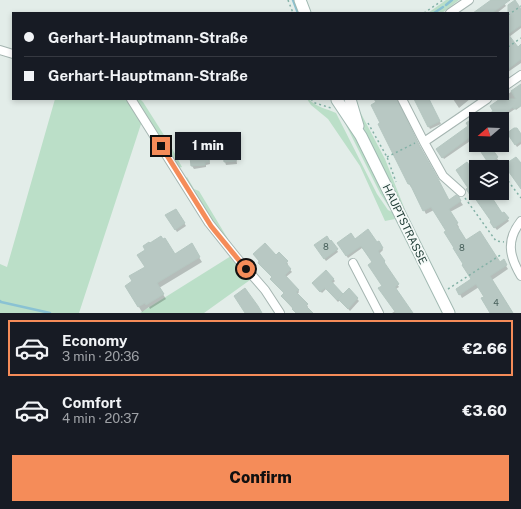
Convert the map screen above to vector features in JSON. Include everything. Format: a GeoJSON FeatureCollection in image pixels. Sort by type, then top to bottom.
{"type":"FeatureCollection","features":[{"type":"Feature","properties":{"kind":"main road"},"geometry":{"type":"LineString","coordinates":[[300,0],[305,12]]}},
{"type":"Feature","properties":{"kind":"main road","name":"HAUPTSTRASSE"},"geometry":{"type":"LineString","coordinates":[[336,100],[361,136],[449,313]]}},
{"type":"Feature","properties":{"kind":"main road","name":"HAUPTSTRASSE"},"geometry":{"type":"LineString","coordinates":[[350,100],[361,136]]}},
{"type":"Feature","properties":{"kind":"street"},"geometry":{"type":"LineString","coordinates":[[451,12],[469,0]]}},
{"type":"Feature","properties":{"kind":"street"},"geometry":{"type":"LineString","coordinates":[[0,50],[12,54]]}},
{"type":"Feature","properties":{"kind":"street"},"geometry":{"type":"LineString","coordinates":[[509,83],[521,74]]}},
{"type":"Feature","properties":{"kind":"street"},"geometry":{"type":"LineString","coordinates":[[132,100],[211,226],[265,290],[280,313]]}},
{"type":"Feature","properties":{"kind":"street"},"geometry":{"type":"LineString","coordinates":[[402,100],[443,176],[461,192]]}},
{"type":"Feature","properties":{"kind":"street"},"geometry":{"type":"LineString","coordinates":[[423,141],[485,100]]}},
{"type":"Feature","properties":{"kind":"street"},"geometry":{"type":"LineString","coordinates":[[521,221],[515,229],[511,246],[512,257],[521,276]]}},
{"type":"Feature","properties":{"kind":"street"},"geometry":{"type":"LineString","coordinates":[[353,263],[379,313]]}},
{"type":"Feature","properties":{"kind":"path"},"geometry":{"type":"LineString","coordinates":[[288,0],[293,12]]}},
{"type":"Feature","properties":{"kind":"path"},"geometry":{"type":"LineString","coordinates":[[425,12],[443,0]]}},
{"type":"Feature","properties":{"kind":"path"},"geometry":{"type":"LineString","coordinates":[[509,14],[521,6]]}},
{"type":"Feature","properties":{"kind":"path"},"geometry":{"type":"LineString","coordinates":[[509,46],[521,38]]}},
{"type":"Feature","properties":{"kind":"path"},"geometry":{"type":"LineString","coordinates":[[365,118],[387,158],[423,141]]}},
{"type":"Feature","properties":{"kind":"path"},"geometry":{"type":"LineString","coordinates":[[509,182],[521,198]]}},
{"type":"Feature","properties":{"kind":"path"},"geometry":{"type":"LineString","coordinates":[[461,192],[496,241],[511,246]]}},
{"type":"Feature","properties":{"kind":"path"},"geometry":{"type":"LineString","coordinates":[[439,294],[511,246]]}},
{"type":"Feature","properties":{"kind":"green space"},"geometry":{"type":"Polygon","coordinates":[[[446,0],[459,0],[443,12],[429,12],[446,0]]]}},
{"type":"Feature","properties":{"kind":"green space"},"geometry":{"type":"Polygon","coordinates":[[[55,100],[128,100],[142,121],[79,313],[0,313],[0,264],[7,267],[55,100]]]}},
{"type":"Feature","properties":{"kind":"green space"},"geometry":{"type":"Polygon","coordinates":[[[135,100],[141,100],[143,102],[169,143],[182,167],[178,168],[135,100]]]}},
{"type":"Feature","properties":{"kind":"green space"},"geometry":{"type":"Polygon","coordinates":[[[308,100],[336,113],[377,194],[388,210],[392,212],[395,219],[385,221],[360,166],[328,119],[311,105],[308,100]]]}},
{"type":"Feature","properties":{"kind":"green space"},"geometry":{"type":"Polygon","coordinates":[[[357,106],[385,159],[407,215],[406,216],[360,124],[357,106]]]}},
{"type":"Feature","properties":{"kind":"green space"},"geometry":{"type":"Polygon","coordinates":[[[343,111],[393,207],[389,207],[380,193],[340,113],[343,111]]]}},
{"type":"Feature","properties":{"kind":"green space"},"geometry":{"type":"Polygon","coordinates":[[[187,177],[194,189],[199,191],[228,239],[224,240],[184,180],[187,177]]]}},
{"type":"Feature","properties":{"kind":"green space"},"geometry":{"type":"Polygon","coordinates":[[[231,256],[250,280],[204,313],[140,313],[231,256]]]}},
{"type":"Feature","properties":{"kind":"building"},"geometry":{"type":"Polygon","coordinates":[[[491,0],[510,0],[493,12],[474,12],[491,0]]]}},
{"type":"Feature","properties":{"kind":"building"},"geometry":{"type":"Polygon","coordinates":[[[515,0],[521,9],[521,25],[509,33],[508,5],[515,0]]]}},
{"type":"Feature","properties":{"kind":"building"},"geometry":{"type":"Polygon","coordinates":[[[509,35],[518,47],[521,44],[521,59],[509,68],[509,35]]]}},
{"type":"Feature","properties":{"kind":"building"},"geometry":{"type":"Polygon","coordinates":[[[521,84],[521,106],[514,109],[513,107],[506,112],[492,112],[493,111],[490,106],[499,100],[516,99],[511,91],[521,84]]]}},
{"type":"Feature","properties":{"kind":"building"},"geometry":{"type":"Polygon","coordinates":[[[375,100],[397,100],[419,145],[449,200],[456,195],[461,201],[449,209],[466,240],[480,231],[500,262],[504,259],[507,265],[490,276],[513,313],[490,313],[481,298],[484,297],[476,284],[459,295],[456,289],[471,279],[444,232],[446,231],[431,207],[423,211],[410,184],[408,184],[378,124],[380,123],[371,105],[376,102],[375,100]]]}},
{"type":"Feature","properties":{"kind":"building"},"geometry":{"type":"Polygon","coordinates":[[[414,100],[430,100],[440,121],[428,127],[414,100]]]}},
{"type":"Feature","properties":{"kind":"building"},"geometry":{"type":"Polygon","coordinates":[[[469,121],[469,138],[442,158],[436,149],[468,126],[466,123],[469,121]]]}},
{"type":"Feature","properties":{"kind":"building"},"geometry":{"type":"Polygon","coordinates":[[[514,128],[517,128],[521,134],[521,141],[515,145],[509,136],[509,132],[514,128]]]}},
{"type":"Feature","properties":{"kind":"building"},"geometry":{"type":"Polygon","coordinates":[[[221,140],[222,148],[222,144],[234,142],[236,161],[224,162],[223,150],[208,152],[209,162],[205,162],[205,165],[191,166],[189,148],[203,146],[203,142],[221,140]]]}},
{"type":"Feature","properties":{"kind":"building"},"geometry":{"type":"Polygon","coordinates":[[[481,152],[494,152],[498,157],[494,160],[486,160],[481,152]]]}},
{"type":"Feature","properties":{"kind":"building"},"geometry":{"type":"Polygon","coordinates":[[[516,157],[521,163],[521,189],[509,172],[509,162],[516,157]]]}},
{"type":"Feature","properties":{"kind":"building"},"geometry":{"type":"Polygon","coordinates":[[[467,162],[469,165],[469,194],[466,189],[468,188],[456,170],[467,162]]]}},
{"type":"Feature","properties":{"kind":"building"},"geometry":{"type":"Polygon","coordinates":[[[476,200],[494,200],[502,213],[504,212],[509,218],[494,228],[490,222],[491,221],[476,200]]]}},
{"type":"Feature","properties":{"kind":"building"},"geometry":{"type":"Polygon","coordinates":[[[176,209],[185,223],[175,230],[165,215],[176,209]]]}},
{"type":"Feature","properties":{"kind":"building"},"geometry":{"type":"Polygon","coordinates":[[[368,229],[383,248],[378,251],[399,284],[395,287],[413,313],[396,313],[378,288],[382,286],[368,265],[372,262],[361,246],[346,256],[337,243],[351,233],[355,239],[368,229]]]}},
{"type":"Feature","properties":{"kind":"building"},"geometry":{"type":"Polygon","coordinates":[[[161,236],[163,239],[165,238],[175,254],[192,243],[200,257],[157,283],[164,294],[146,305],[145,303],[138,307],[125,286],[132,281],[129,276],[145,267],[137,255],[145,250],[143,246],[161,236]]]}},
{"type":"Feature","properties":{"kind":"building"},"geometry":{"type":"Polygon","coordinates":[[[327,236],[338,249],[324,259],[314,245],[327,236]]]}},
{"type":"Feature","properties":{"kind":"building"},"geometry":{"type":"Polygon","coordinates":[[[265,243],[276,255],[279,252],[288,261],[286,263],[291,269],[285,275],[299,290],[296,292],[308,304],[306,306],[313,313],[296,313],[281,296],[284,293],[270,279],[272,277],[258,263],[259,261],[253,254],[265,243]]]}},
{"type":"Feature","properties":{"kind":"building"},"geometry":{"type":"Polygon","coordinates":[[[326,270],[334,279],[331,281],[343,294],[337,300],[325,288],[320,292],[312,283],[326,270]]]}},
{"type":"Feature","properties":{"kind":"building"},"geometry":{"type":"Polygon","coordinates":[[[245,288],[262,313],[245,313],[234,296],[245,288]]]}},
{"type":"Feature","properties":{"kind":"building"},"geometry":{"type":"Polygon","coordinates":[[[349,288],[358,298],[348,309],[338,299],[349,288]]]}},
{"type":"Feature","properties":{"kind":"waterway"},"geometry":{"type":"LineString","coordinates":[[293,0],[298,12]]}},
{"type":"Feature","properties":{"kind":"waterway"},"geometry":{"type":"LineString","coordinates":[[446,5],[452,0]]}},
{"type":"Feature","properties":{"kind":"waterway"},"geometry":{"type":"LineString","coordinates":[[436,12],[443,7]]}},
{"type":"Feature","properties":{"kind":"waterway"},"geometry":{"type":"LineString","coordinates":[[0,301],[50,313]]}},
{"type":"Feature","properties":{"kind":"route"},"geometry":{"type":"LineString","coordinates":[[161,146],[211,226],[246,269]]}}]}
